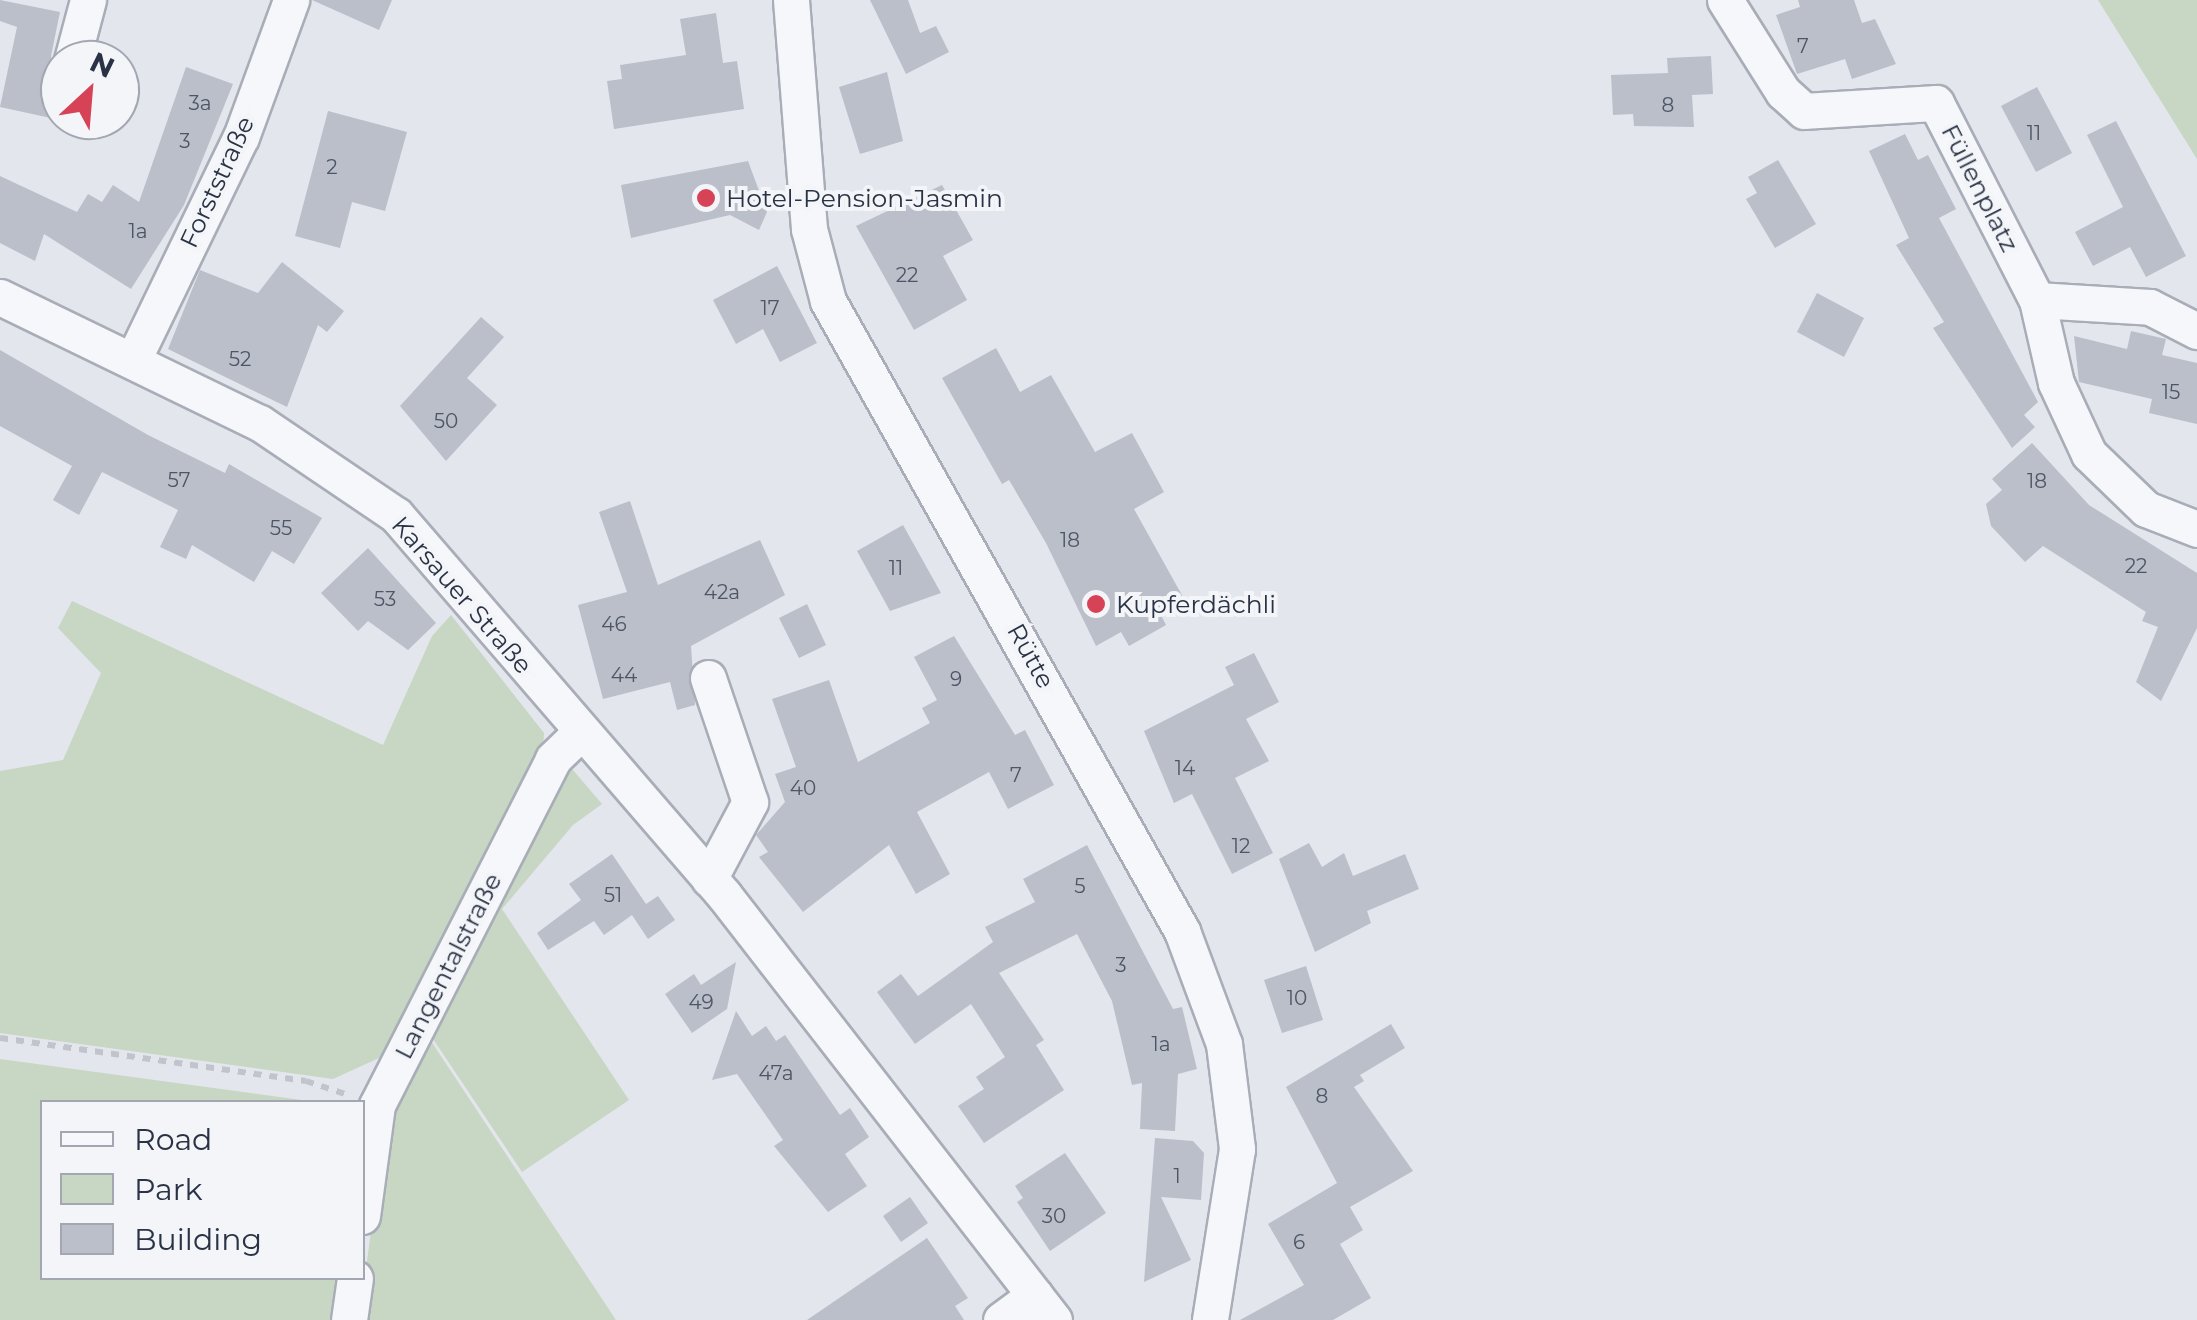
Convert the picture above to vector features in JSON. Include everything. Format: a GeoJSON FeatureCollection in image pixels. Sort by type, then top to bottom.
{"type":"FeatureCollection","features":[{"type":"Feature","properties":{"kind":"street"},"geometry":{"type":"LineString","coordinates":[[77,40],[88,0]]}},
{"type":"Feature","properties":{"kind":"street","name":"Forststraße"},"geometry":{"type":"LineString","coordinates":[[133,360],[241,137],[291,0]]}},
{"type":"Feature","properties":{"kind":"street","name":"Rütte"},"geometry":{"type":"LineString","coordinates":[[791,0],[809,230],[828,301],[1182,931],[1224,1044],[1237,1150],[1210,1320]]}},
{"type":"Feature","properties":{"kind":"street","name":"Füllenplatz"},"geometry":{"type":"LineString","coordinates":[[1725,0],[1784,92],[1804,111],[1936,103],[2038,300],[2056,383],[2090,454],[2146,509],[2197,528]]}},
{"type":"Feature","properties":{"kind":"street","name":"Karsauer Straße"},"geometry":{"type":"LineString","coordinates":[[0,298],[260,423],[396,515],[579,734],[709,879],[1045,1308],[1000,1320]]}},
{"type":"Feature","properties":{"kind":"street"},"geometry":{"type":"LineString","coordinates":[[2038,300],[2150,307],[2197,331]]}},
{"type":"Feature","properties":{"kind":"street"},"geometry":{"type":"LineString","coordinates":[[708,678],[750,802],[709,879]]}},
{"type":"Feature","properties":{"kind":"street","name":"Langentalstraße"},"geometry":{"type":"LineString","coordinates":[[365,1192],[376,1104],[553,759],[579,734]]}},
{"type":"Feature","properties":{"kind":"street"},"geometry":{"type":"LineString","coordinates":[[349,1320],[355,1280]]}},
{"type":"Feature","properties":{"kind":"path"},"geometry":{"type":"LineString","coordinates":[[0,1038],[306,1081],[364,1100]]}},
{"type":"Feature","properties":{"kind":"path"},"geometry":{"type":"LineString","coordinates":[[365,1100],[376,1104]]}},
{"type":"Feature","properties":{"kind":"green space"},"geometry":{"type":"Polygon","coordinates":[[[2098,0],[2197,0],[2197,159],[2098,0]]]}},
{"type":"Feature","properties":{"kind":"green space"},"geometry":{"type":"Polygon","coordinates":[[[72,601],[383,745],[432,636],[451,615],[544,733],[543,751],[392,1052],[333,1079],[0,1033],[0,771],[63,760],[101,673],[58,628],[72,601]]]}},
{"type":"Feature","properties":{"kind":"green space"},"geometry":{"type":"Polygon","coordinates":[[[573,770],[602,804],[573,825],[502,909],[629,1100],[522,1172],[425,1027],[559,771],[573,770]]]}},
{"type":"Feature","properties":{"kind":"green space"},"geometry":{"type":"Polygon","coordinates":[[[423,1029],[616,1320],[359,1320],[385,1128],[423,1029]]]}},
{"type":"Feature","properties":{"kind":"green space"},"geometry":{"type":"Polygon","coordinates":[[[0,1059],[301,1100],[40,1100],[40,1280],[340,1280],[335,1320],[0,1320],[0,1059]]]}},
{"type":"Feature","properties":{"kind":"building"},"geometry":{"type":"Polygon","coordinates":[[[0,0],[60,12],[54,40],[40,40],[40,116],[0,107],[17,27],[0,21],[0,0]]]}},
{"type":"Feature","properties":{"kind":"building"},"geometry":{"type":"Polygon","coordinates":[[[312,0],[392,0],[379,30],[312,0]]]}},
{"type":"Feature","properties":{"kind":"building"},"geometry":{"type":"Polygon","coordinates":[[[870,0],[908,0],[920,33],[936,26],[949,52],[906,74],[870,0]]]}},
{"type":"Feature","properties":{"kind":"building"},"geometry":{"type":"Polygon","coordinates":[[[1798,0],[1854,0],[1862,23],[1875,19],[1896,64],[1852,79],[1845,59],[1797,74],[1776,15],[1800,7],[1798,0]]]}},
{"type":"Feature","properties":{"kind":"building"},"geometry":{"type":"Polygon","coordinates":[[[716,13],[723,63],[737,61],[744,109],[614,129],[607,81],[622,79],[620,65],[686,55],[680,19],[716,13]]]}},
{"type":"Feature","properties":{"kind":"building"},"geometry":{"type":"Polygon","coordinates":[[[1711,56],[1713,94],[1692,95],[1694,127],[1634,126],[1633,114],[1613,115],[1611,75],[1668,73],[1667,58],[1711,56]]]}},
{"type":"Feature","properties":{"kind":"building"},"geometry":{"type":"Polygon","coordinates":[[[186,67],[233,84],[184,205],[131,289],[44,234],[35,261],[0,243],[0,176],[77,212],[88,194],[102,202],[113,185],[139,202],[186,67]]]}},
{"type":"Feature","properties":{"kind":"building"},"geometry":{"type":"Polygon","coordinates":[[[887,72],[903,141],[860,154],[839,87],[887,72]]]}},
{"type":"Feature","properties":{"kind":"building"},"geometry":{"type":"Polygon","coordinates":[[[2037,87],[2072,153],[2036,172],[2001,106],[2037,87]]]}},
{"type":"Feature","properties":{"kind":"building"},"geometry":{"type":"Polygon","coordinates":[[[328,111],[407,132],[385,211],[352,202],[340,248],[295,236],[328,111]]]}},
{"type":"Feature","properties":{"kind":"building"},"geometry":{"type":"Polygon","coordinates":[[[2116,121],[2186,256],[2146,277],[2130,247],[2093,266],[2075,232],[2123,207],[2087,135],[2116,121]]]}},
{"type":"Feature","properties":{"kind":"building"},"geometry":{"type":"Polygon","coordinates":[[[1905,134],[1918,160],[1928,155],[1956,209],[1939,218],[2038,402],[2024,415],[2035,427],[2012,448],[1933,328],[1944,322],[1896,245],[1909,238],[1869,151],[1905,134]]]}},
{"type":"Feature","properties":{"kind":"building"},"geometry":{"type":"Polygon","coordinates":[[[1778,160],[1816,224],[1775,248],[1746,199],[1757,193],[1748,177],[1778,160]]]}},
{"type":"Feature","properties":{"kind":"building"},"geometry":{"type":"Polygon","coordinates":[[[748,161],[767,212],[759,230],[730,215],[631,238],[621,185],[748,161]]]}},
{"type":"Feature","properties":{"kind":"building"},"geometry":{"type":"Polygon","coordinates":[[[942,185],[973,240],[943,256],[967,300],[914,330],[856,226],[942,185]]]}},
{"type":"Feature","properties":{"kind":"building"},"geometry":{"type":"Polygon","coordinates":[[[282,262],[344,311],[327,332],[318,325],[287,407],[168,349],[200,270],[258,293],[282,262]]]}},
{"type":"Feature","properties":{"kind":"building"},"geometry":{"type":"Polygon","coordinates":[[[777,266],[817,343],[780,362],[763,329],[736,344],[713,300],[777,266]]]}},
{"type":"Feature","properties":{"kind":"building"},"geometry":{"type":"Polygon","coordinates":[[[1817,293],[1864,318],[1844,357],[1797,332],[1817,293]]]}},
{"type":"Feature","properties":{"kind":"building"},"geometry":{"type":"Polygon","coordinates":[[[481,317],[504,337],[467,378],[497,405],[446,461],[400,406],[481,317]]]}},
{"type":"Feature","properties":{"kind":"building"},"geometry":{"type":"Polygon","coordinates":[[[2131,331],[2166,339],[2162,355],[2197,363],[2197,424],[2149,413],[2152,399],[2079,382],[2074,336],[2127,349],[2131,331]]]}},
{"type":"Feature","properties":{"kind":"building"},"geometry":{"type":"Polygon","coordinates":[[[996,348],[1020,392],[1051,375],[1095,452],[1132,433],[1164,492],[1134,509],[1183,597],[1159,611],[1166,625],[1129,646],[1121,632],[1096,646],[1046,543],[1009,480],[1002,484],[942,378],[996,348]]]}},
{"type":"Feature","properties":{"kind":"building"},"geometry":{"type":"Polygon","coordinates":[[[0,350],[148,435],[225,473],[229,464],[322,518],[294,564],[272,551],[254,582],[192,545],[186,559],[160,547],[178,510],[102,472],[79,515],[53,500],[72,466],[0,426],[0,350]]]}},
{"type":"Feature","properties":{"kind":"building"},"geometry":{"type":"Polygon","coordinates":[[[2032,443],[2089,505],[2197,573],[2197,628],[2161,701],[2136,682],[2158,627],[2142,621],[2146,612],[2043,546],[2025,562],[1991,526],[1986,504],[2002,490],[1992,479],[2032,443]]]}},
{"type":"Feature","properties":{"kind":"building"},"geometry":{"type":"Polygon","coordinates":[[[630,501],[658,585],[760,540],[785,595],[691,646],[695,705],[677,710],[670,682],[603,699],[578,605],[627,592],[599,512],[630,501]]]}},
{"type":"Feature","properties":{"kind":"building"},"geometry":{"type":"Polygon","coordinates":[[[903,525],[941,593],[890,611],[857,551],[903,525]]]}},
{"type":"Feature","properties":{"kind":"building"},"geometry":{"type":"Polygon","coordinates":[[[368,548],[436,623],[408,650],[368,621],[358,631],[321,593],[368,548]]]}},
{"type":"Feature","properties":{"kind":"building"},"geometry":{"type":"Polygon","coordinates":[[[807,604],[826,645],[799,658],[779,618],[807,604]]]}},
{"type":"Feature","properties":{"kind":"building"},"geometry":{"type":"Polygon","coordinates":[[[954,636],[1015,735],[1025,730],[1054,785],[1008,809],[989,772],[917,812],[950,874],[916,894],[889,845],[803,912],[759,857],[768,852],[756,835],[785,802],[775,774],[796,767],[772,699],[829,680],[858,762],[930,723],[922,708],[937,700],[914,657],[954,636]]]}},
{"type":"Feature","properties":{"kind":"building"},"geometry":{"type":"Polygon","coordinates":[[[1254,653],[1279,702],[1246,719],[1269,761],[1235,778],[1273,853],[1232,874],[1192,794],[1174,803],[1144,731],[1234,685],[1225,667],[1254,653]]]}},
{"type":"Feature","properties":{"kind":"building"},"geometry":{"type":"Polygon","coordinates":[[[1309,843],[1322,867],[1344,853],[1353,876],[1405,854],[1419,889],[1367,911],[1371,923],[1315,952],[1279,859],[1309,843]]]}},
{"type":"Feature","properties":{"kind":"building"},"geometry":{"type":"Polygon","coordinates":[[[1087,845],[1173,1009],[1182,1007],[1197,1069],[1178,1074],[1175,1131],[1140,1129],[1142,1083],[1132,1085],[1112,1001],[1077,934],[999,973],[1044,1040],[1036,1045],[1064,1090],[984,1143],[958,1106],[984,1089],[976,1077],[1005,1057],[971,1004],[915,1044],[877,992],[901,974],[918,996],[993,942],[985,927],[1035,902],[1023,879],[1087,845]]]}},
{"type":"Feature","properties":{"kind":"building"},"geometry":{"type":"Polygon","coordinates":[[[612,854],[646,904],[658,896],[675,920],[648,939],[632,915],[604,935],[594,921],[548,950],[537,933],[581,900],[569,884],[612,854]]]}},
{"type":"Feature","properties":{"kind":"building"},"geometry":{"type":"Polygon","coordinates":[[[736,962],[727,1009],[692,1033],[665,994],[694,974],[701,985],[736,962]]]}},
{"type":"Feature","properties":{"kind":"building"},"geometry":{"type":"Polygon","coordinates":[[[1306,966],[1323,1020],[1282,1033],[1264,980],[1306,966]]]}},
{"type":"Feature","properties":{"kind":"building"},"geometry":{"type":"Polygon","coordinates":[[[736,1011],[752,1036],[766,1026],[776,1041],[785,1035],[840,1115],[850,1108],[869,1137],[845,1154],[867,1186],[828,1212],[774,1146],[783,1140],[737,1074],[712,1080],[736,1011]]]}},
{"type":"Feature","properties":{"kind":"building"},"geometry":{"type":"Polygon","coordinates":[[[1391,1024],[1405,1048],[1360,1075],[1364,1081],[1354,1087],[1413,1171],[1350,1207],[1363,1230],[1340,1244],[1371,1298],[1333,1320],[1240,1320],[1304,1285],[1268,1224],[1337,1183],[1286,1087],[1391,1024]]]}},
{"type":"Feature","properties":{"kind":"building"},"geometry":{"type":"Polygon","coordinates":[[[1155,1138],[1193,1141],[1204,1153],[1201,1200],[1161,1197],[1191,1260],[1144,1282],[1155,1138]]]}},
{"type":"Feature","properties":{"kind":"building"},"geometry":{"type":"Polygon","coordinates":[[[1065,1153],[1106,1213],[1050,1251],[1017,1202],[1023,1198],[1015,1186],[1065,1153]]]}},
{"type":"Feature","properties":{"kind":"building"},"geometry":{"type":"Polygon","coordinates":[[[910,1197],[928,1223],[901,1242],[883,1216],[910,1197]]]}},
{"type":"Feature","properties":{"kind":"building"},"geometry":{"type":"Polygon","coordinates":[[[927,1238],[968,1298],[955,1306],[964,1320],[807,1320],[927,1238]]]}},
{"type":"Feature","properties":{"kind":"place","name":"Hotel-Pension-Jasmin"},"geometry":{"type":"Point","coordinates":[706,198]}},
{"type":"Feature","properties":{"kind":"place","name":"Kupferdächli"},"geometry":{"type":"Point","coordinates":[1096,604]}}]}
